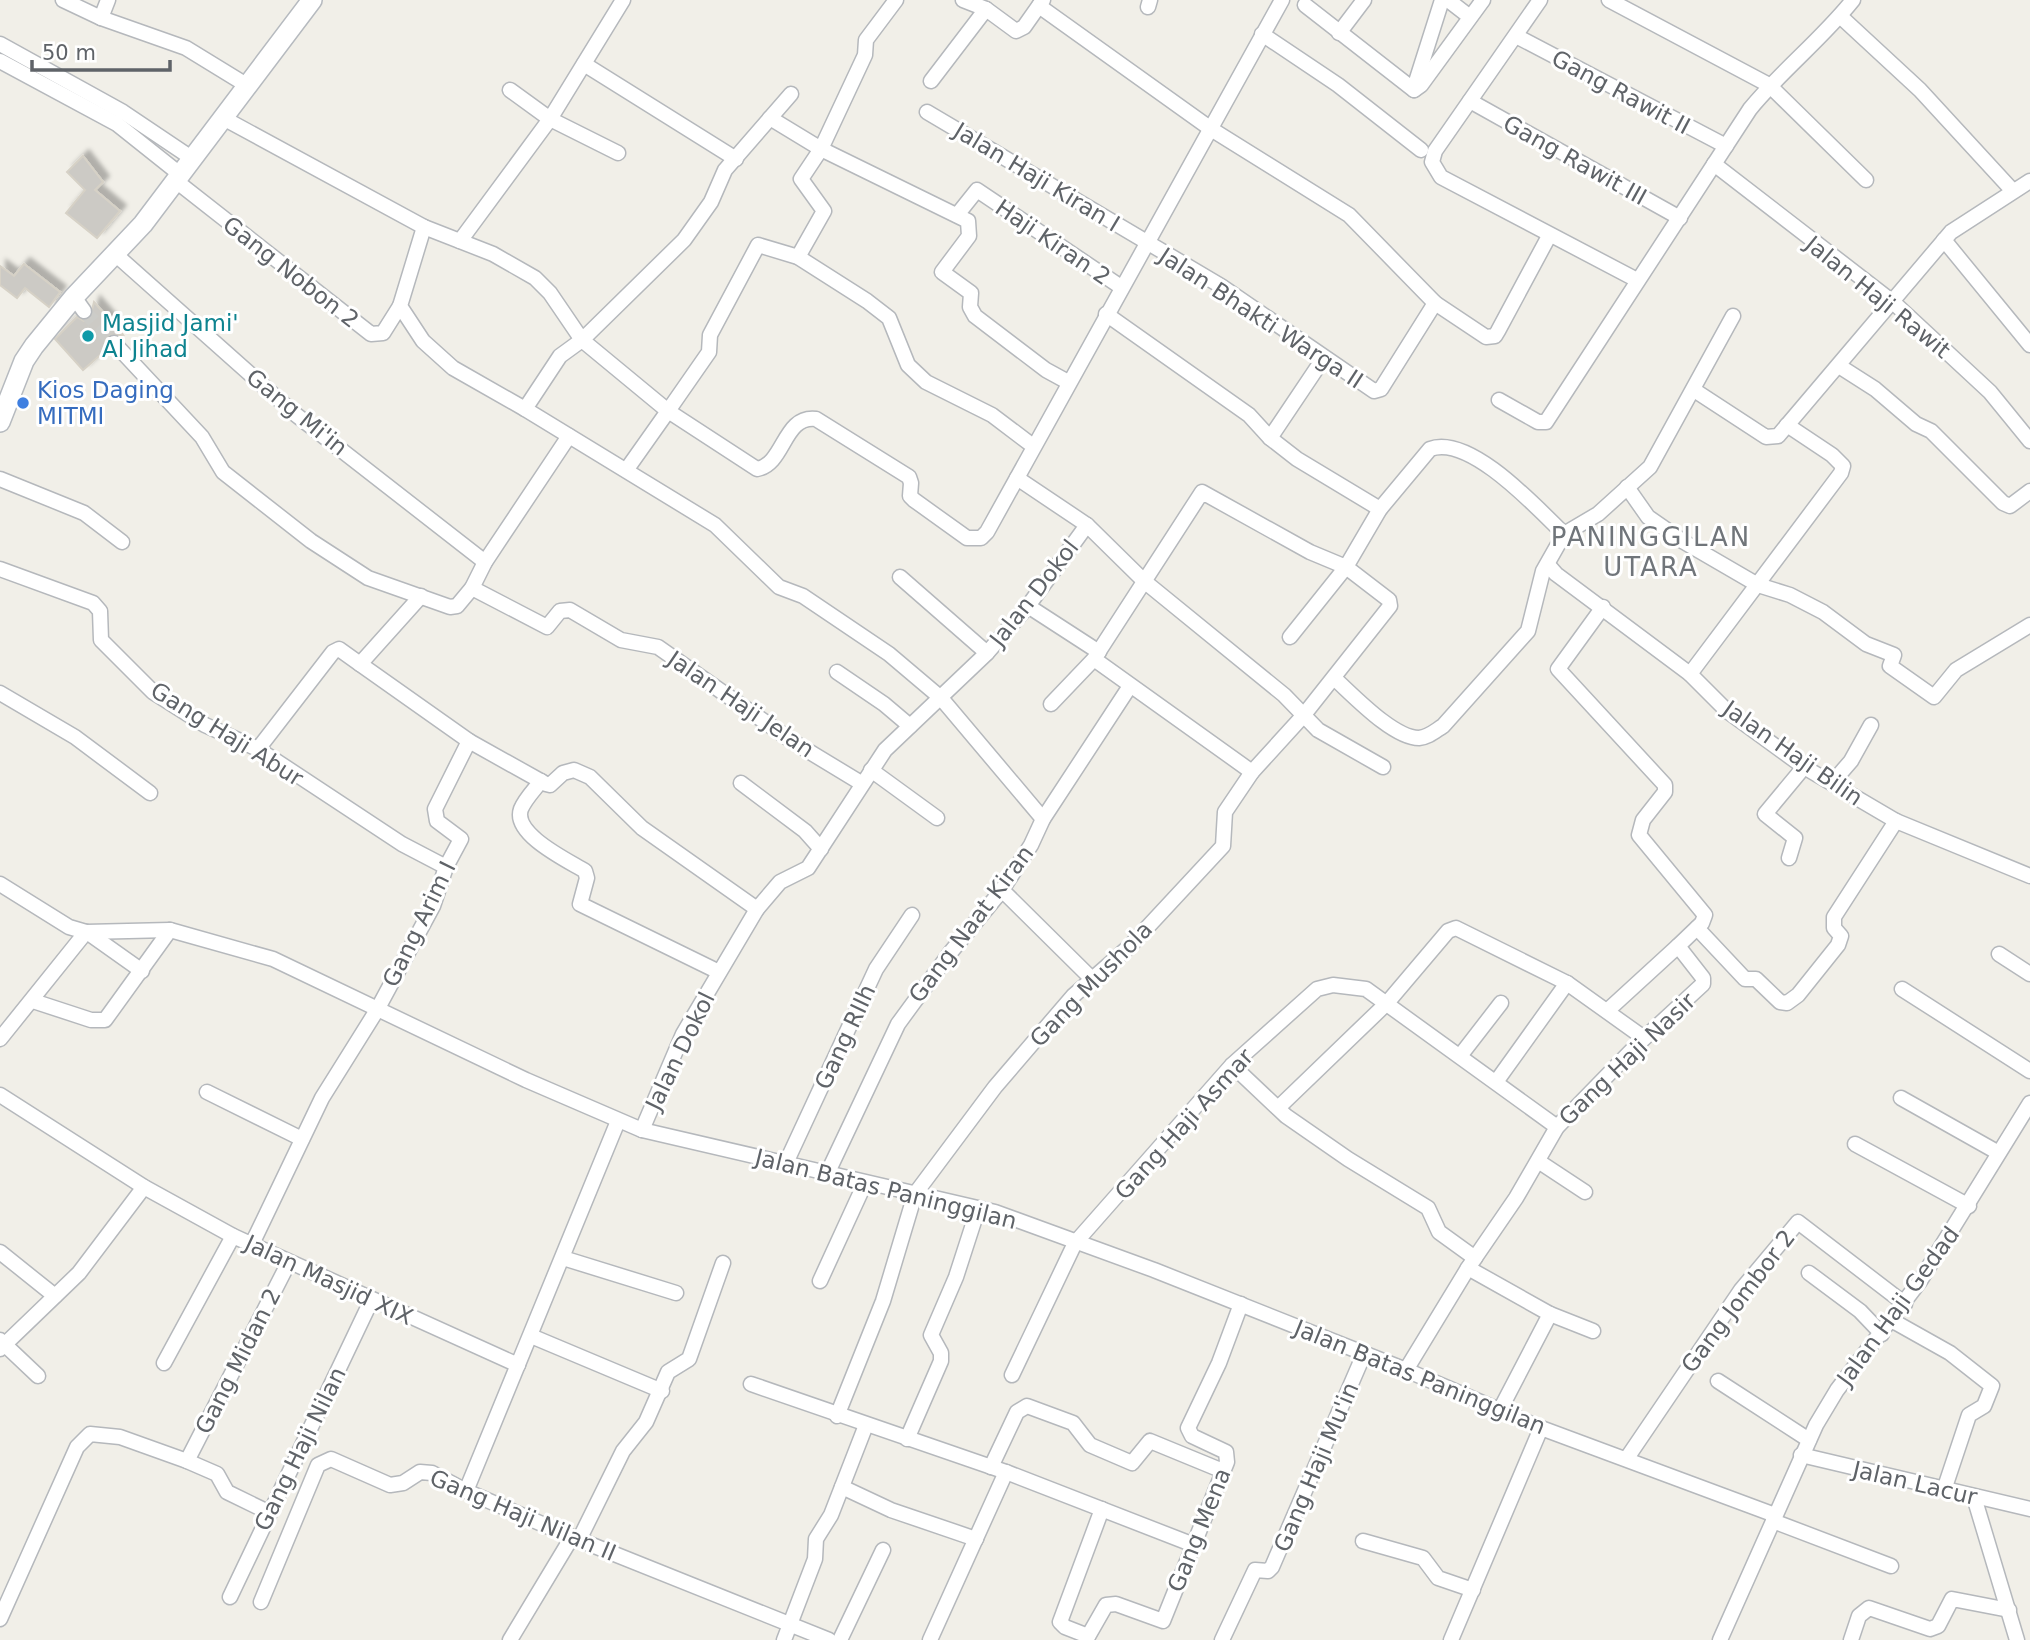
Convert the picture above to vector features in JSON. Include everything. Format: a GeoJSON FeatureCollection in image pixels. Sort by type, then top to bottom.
{"type":"FeatureCollection","features":[{"type":"Feature","properties":{"kind":"main road"},"geometry":{"type":"LineString","coordinates":[[0,422],[24,361],[79,304],[115,254],[225,119],[312,0]]}},
{"type":"Feature","properties":{"kind":"street"},"geometry":{"type":"LineString","coordinates":[[63,0],[101,18],[186,48],[248,86]]}},
{"type":"Feature","properties":{"kind":"street"},"geometry":{"type":"LineString","coordinates":[[101,18],[108,0]]}},
{"type":"Feature","properties":{"kind":"street"},"geometry":{"type":"LineString","coordinates":[[460,241],[551,120],[623,0]]}},
{"type":"Feature","properties":{"kind":"street"},"geometry":{"type":"LineString","coordinates":[[798,257],[824,211],[802,178],[821,149],[865,55],[866,40],[896,0]]}},
{"type":"Feature","properties":{"kind":"street"},"geometry":{"type":"LineString","coordinates":[[963,0],[986,9],[1016,31],[1024,27],[1041,3],[1211,129],[1349,215],[1435,303],[1486,337],[1495,335],[1549,236]]}},
{"type":"Feature","properties":{"kind":"street"},"geometry":{"type":"LineString","coordinates":[[225,119],[424,227],[514,265],[535,278],[550,293],[582,340],[668,411],[757,469],[765,468],[796,424],[808,418],[816,419],[909,477],[910,496],[914,500],[974,540],[987,533],[1068,382],[1282,0]]}},
{"type":"Feature","properties":{"kind":"street"},"geometry":{"type":"LineString","coordinates":[[1339,33],[1364,0]]}},
{"type":"Feature","properties":{"kind":"street"},"geometry":{"type":"LineString","coordinates":[[1414,90],[1442,0]]}},
{"type":"Feature","properties":{"kind":"street"},"geometry":{"type":"LineString","coordinates":[[1448,0],[1470,17]]}},
{"type":"Feature","properties":{"kind":"street"},"geometry":{"type":"LineString","coordinates":[[1414,90],[1421,85],[1483,0]]}},
{"type":"Feature","properties":{"kind":"street"},"geometry":{"type":"LineString","coordinates":[[1540,0],[1435,151],[1432,162],[1441,177],[1637,280]]}},
{"type":"Feature","properties":{"kind":"street"},"geometry":{"type":"LineString","coordinates":[[1609,0],[1769,85],[1866,180]]}},
{"type":"Feature","properties":{"kind":"street"},"geometry":{"type":"LineString","coordinates":[[1499,400],[1538,422],[1546,422],[1637,280],[1769,85],[1853,0]]}},
{"type":"Feature","properties":{"kind":"street"},"geometry":{"type":"LineString","coordinates":[[1305,5],[1414,90]]}},
{"type":"Feature","properties":{"kind":"street"},"geometry":{"type":"LineString","coordinates":[[931,81],[986,9]]}},
{"type":"Feature","properties":{"kind":"street"},"geometry":{"type":"LineString","coordinates":[[1840,16],[1920,90],[2012,190]]}},
{"type":"Feature","properties":{"kind":"street"},"geometry":{"type":"LineString","coordinates":[[1262,34],[1338,85],[1421,150]]}},
{"type":"Feature","properties":{"kind":"street","name":"Gang Rawit II"},"geometry":{"type":"LineString","coordinates":[[1516,36],[1726,146]]}},
{"type":"Feature","properties":{"kind":"street"},"geometry":{"type":"LineString","coordinates":[[0,44],[123,112],[193,159]]}},
{"type":"Feature","properties":{"kind":"street"},"geometry":{"type":"LineString","coordinates":[[0,61],[117,124],[178,178]]}},
{"type":"Feature","properties":{"kind":"street"},"geometry":{"type":"LineString","coordinates":[[584,64],[736,159]]}},
{"type":"Feature","properties":{"kind":"street"},"geometry":{"type":"LineString","coordinates":[[510,90],[551,120],[618,153]]}},
{"type":"Feature","properties":{"kind":"street"},"geometry":{"type":"LineString","coordinates":[[525,409],[548,369],[582,340],[684,240],[711,202],[725,170],[791,94]]}},
{"type":"Feature","properties":{"kind":"street","name":"Gang Rawit III"},"geometry":{"type":"LineString","coordinates":[[1470,101],[1680,218]]}},
{"type":"Feature","properties":{"kind":"street","name":"Jalan Haji Kiran I"},"geometry":{"type":"LineString","coordinates":[[927,112],[1146,243]]}},
{"type":"Feature","properties":{"kind":"street"},"geometry":{"type":"LineString","coordinates":[[770,118],[821,149],[968,221],[971,230],[942,272],[971,292],[970,307],[975,316],[1046,370],[1068,382]]}},
{"type":"Feature","properties":{"kind":"street","name":"Jalan Haji Rawit"},"geometry":{"type":"LineString","coordinates":[[1714,164],[1894,303],[1990,392],[2028,436]]}},
{"type":"Feature","properties":{"kind":"street","name":"Gang Nobon 2"},"geometry":{"type":"LineString","coordinates":[[178,178],[371,334],[383,333],[400,306]]}},
{"type":"Feature","properties":{"kind":"street"},"geometry":{"type":"LineString","coordinates":[[1694,390],[1766,437],[1778,436],[1894,303],[1944,240],[2012,190],[2030,181]]}},
{"type":"Feature","properties":{"kind":"street","name":"Haji Kiran 2"},"geometry":{"type":"LineString","coordinates":[[957,215],[977,190],[1121,287]]}},
{"type":"Feature","properties":{"kind":"street"},"geometry":{"type":"LineString","coordinates":[[424,227],[400,306],[422,341],[453,368],[627,469],[715,525],[779,587],[803,596],[889,654],[941,698],[1043,819]]}},
{"type":"Feature","properties":{"kind":"street"},"geometry":{"type":"LineString","coordinates":[[1944,240],[2030,345]]}},
{"type":"Feature","properties":{"kind":"street","name":"Jalan Bhakti Warga II"},"geometry":{"type":"LineString","coordinates":[[1146,243],[1221,286],[1323,359],[1377,391],[1435,303]]}},
{"type":"Feature","properties":{"kind":"street"},"geometry":{"type":"LineString","coordinates":[[627,469],[709,352],[710,335],[758,246],[798,257],[889,317],[908,365],[926,382],[992,415],[1033,446]]}},
{"type":"Feature","properties":{"kind":"street","name":"Gang Mi'in"},"geometry":{"type":"LineString","coordinates":[[115,254],[295,414],[485,562]]}},
{"type":"Feature","properties":{"kind":"street"},"geometry":{"type":"LineString","coordinates":[[1106,314],[1249,415],[1270,438],[1297,459],[1380,509]]}},
{"type":"Feature","properties":{"kind":"street"},"geometry":{"type":"LineString","coordinates":[[1334,678],[1394,730],[1415,738],[1427,737],[1450,719],[1528,631],[1543,571],[1564,534],[1598,514],[1650,467],[1733,316]]}},
{"type":"Feature","properties":{"kind":"street"},"geometry":{"type":"LineString","coordinates":[[114,343],[202,437],[223,472],[311,541],[368,578],[454,607],[472,588],[485,562],[569,436]]}},
{"type":"Feature","properties":{"kind":"street"},"geometry":{"type":"LineString","coordinates":[[1270,438],[1323,359]]}},
{"type":"Feature","properties":{"kind":"street"},"geometry":{"type":"LineString","coordinates":[[1839,366],[1875,389],[1916,424],[1931,431],[2003,503],[2010,506],[2030,491]]}},
{"type":"Feature","properties":{"kind":"street"},"geometry":{"type":"LineString","coordinates":[[1690,674],[1841,473],[1843,466],[1832,455],[1787,425]]}},
{"type":"Feature","properties":{"kind":"street"},"geometry":{"type":"LineString","coordinates":[[1290,636],[1346,567],[1380,509],[1430,449],[1450,447],[1463,451],[1514,485],[1564,534]]}},
{"type":"Feature","properties":{"kind":"street","name":"Jalan Dokol"},"geometry":{"type":"LineString","coordinates":[[642,1130],[683,1034],[757,909],[780,882],[808,868],[885,750],[987,653],[1028,606],[1087,525],[1017,478]]}},
{"type":"Feature","properties":{"kind":"street"},"geometry":{"type":"LineString","coordinates":[[0,479],[84,513],[122,542]]}},
{"type":"Feature","properties":{"kind":"street"},"geometry":{"type":"LineString","coordinates":[[1627,487],[1648,517],[1684,542],[1758,585],[1790,595],[1823,612],[1866,644],[1894,655],[1890,666],[1934,697],[1956,670],[2030,625]]}},
{"type":"Feature","properties":{"kind":"street"},"geometry":{"type":"LineString","coordinates":[[1051,704],[1097,655],[1202,492],[1310,552],[1346,567]]}},
{"type":"Feature","properties":{"kind":"street"},"geometry":{"type":"LineString","coordinates":[[1087,525],[1144,581],[1183,610],[1215,641],[1284,695],[1303,716],[1336,742],[1383,767]]}},
{"type":"Feature","properties":{"kind":"street","name":"Jalan Haji Bilin"},"geometry":{"type":"LineString","coordinates":[[1548,565],[1556,574],[1690,674],[1727,711],[1804,766],[1896,821],[2030,876]]}},
{"type":"Feature","properties":{"kind":"street","name":"Gang Mushola"},"geometry":{"type":"LineString","coordinates":[[915,1194],[1019,1058],[1073,996],[1129,946],[1223,846],[1225,812],[1252,772],[1303,716],[1390,606],[1389,600],[1346,567]]}},
{"type":"Feature","properties":{"kind":"street","name":"Gang Haji Abur"},"geometry":{"type":"LineString","coordinates":[[0,569],[93,603],[100,611],[101,640],[153,692],[205,725],[258,749],[402,844],[446,867]]}},
{"type":"Feature","properties":{"kind":"street"},"geometry":{"type":"LineString","coordinates":[[901,577],[987,653]]}},
{"type":"Feature","properties":{"kind":"street","name":"Jalan Haji Jelan"},"geometry":{"type":"LineString","coordinates":[[472,588],[547,627],[560,611],[570,610],[621,640],[658,647],[795,743],[861,783]]}},
{"type":"Feature","properties":{"kind":"street"},"geometry":{"type":"LineString","coordinates":[[360,664],[421,596]]}},
{"type":"Feature","properties":{"kind":"street"},"geometry":{"type":"LineString","coordinates":[[1028,606],[1097,655],[1130,686],[1252,772]]}},
{"type":"Feature","properties":{"kind":"street"},"geometry":{"type":"LineString","coordinates":[[1603,607],[1558,669],[1665,785],[1665,792],[1643,820],[1639,835],[1705,915],[1705,920],[1697,928],[1607,1011]]}},
{"type":"Feature","properties":{"kind":"street"},"geometry":{"type":"LineString","coordinates":[[258,749],[333,652],[339,649],[469,740],[541,781],[550,785],[563,774],[574,770],[590,777],[642,828],[757,909]]}},
{"type":"Feature","properties":{"kind":"street"},"geometry":{"type":"LineString","coordinates":[[837,672],[884,704],[910,726]]}},
{"type":"Feature","properties":{"kind":"street","name":"Gang Naat Kiran"},"geometry":{"type":"LineString","coordinates":[[828,1172],[891,1035],[950,953],[1002,890],[1031,845],[1043,819],[1130,686]]}},
{"type":"Feature","properties":{"kind":"street"},"geometry":{"type":"LineString","coordinates":[[0,693],[75,737],[149,793]]}},
{"type":"Feature","properties":{"kind":"street"},"geometry":{"type":"LineString","coordinates":[[1832,783],[1851,761],[1871,725]]}},
{"type":"Feature","properties":{"kind":"street","name":"Gang Arim I"},"geometry":{"type":"LineString","coordinates":[[252,1244],[321,1098],[377,1010],[433,906],[446,867],[461,839],[437,821],[435,809],[469,740]]}},
{"type":"Feature","properties":{"kind":"street"},"geometry":{"type":"LineString","coordinates":[[1788,858],[1795,838],[1765,814],[1804,766]]}},
{"type":"Feature","properties":{"kind":"street"},"geometry":{"type":"LineString","coordinates":[[871,770],[937,818]]}},
{"type":"Feature","properties":{"kind":"street"},"geometry":{"type":"LineString","coordinates":[[541,781],[521,809],[521,825],[529,835],[585,871],[587,878],[580,904],[719,972]]}},
{"type":"Feature","properties":{"kind":"street"},"geometry":{"type":"LineString","coordinates":[[741,783],[805,831],[821,849]]}},
{"type":"Feature","properties":{"kind":"street"},"geometry":{"type":"LineString","coordinates":[[1697,928],[1745,979],[1756,979],[1780,1002],[1787,1003],[1798,995],[1838,945],[1841,936],[1834,928],[1834,917],[1896,821]]}},
{"type":"Feature","properties":{"kind":"street","name":"Jalan Batas Paninggilan"},"geometry":{"type":"LineString","coordinates":[[0,884],[69,927],[86,932],[170,930],[273,959],[618,1122],[642,1130],[995,1212],[1241,1304],[1541,1428],[1627,1458],[1891,1566]]}},
{"type":"Feature","properties":{"kind":"street"},"geometry":{"type":"LineString","coordinates":[[1002,890],[1093,980]]}},
{"type":"Feature","properties":{"kind":"street","name":"Gang RIIh"},"geometry":{"type":"LineString","coordinates":[[786,1163],[876,969],[912,915]]}},
{"type":"Feature","properties":{"kind":"street"},"geometry":{"type":"LineString","coordinates":[[1278,1108],[1387,1003],[1448,931],[1456,928],[1567,983],[1644,1038]]}},
{"type":"Feature","properties":{"kind":"street"},"geometry":{"type":"LineString","coordinates":[[33,1000],[91,1020],[106,1020],[170,930]]}},
{"type":"Feature","properties":{"kind":"street"},"geometry":{"type":"LineString","coordinates":[[0,1039],[86,932],[142,971]]}},
{"type":"Feature","properties":{"kind":"street","name":"Gang Haji Nasir"},"geometry":{"type":"LineString","coordinates":[[1406,1370],[1557,1127],[1644,1038],[1703,984],[1703,978],[1678,946]]}},
{"type":"Feature","properties":{"kind":"street"},"geometry":{"type":"LineString","coordinates":[[1999,954],[2030,974]]}},
{"type":"Feature","properties":{"kind":"street"},"geometry":{"type":"LineString","coordinates":[[1496,1082],[1567,983]]}},
{"type":"Feature","properties":{"kind":"street","name":"Gang Haji Asmar"},"geometry":{"type":"LineString","coordinates":[[1013,1375],[1075,1243],[1232,1065],[1317,989],[1352,985],[1366,989],[1557,1127]]}},
{"type":"Feature","properties":{"kind":"street"},"geometry":{"type":"LineString","coordinates":[[1902,989],[2030,1070]]}},
{"type":"Feature","properties":{"kind":"street"},"geometry":{"type":"LineString","coordinates":[[1460,1056],[1501,1003]]}},
{"type":"Feature","properties":{"kind":"street"},"geometry":{"type":"LineString","coordinates":[[1232,1065],[1278,1108],[1348,1159],[1428,1208],[1439,1232],[1471,1263],[1550,1314],[1593,1331]]}},
{"type":"Feature","properties":{"kind":"street"},"geometry":{"type":"LineString","coordinates":[[207,1092],[302,1139]]}},
{"type":"Feature","properties":{"kind":"street","name":"Jalan Masjid XIX"},"geometry":{"type":"LineString","coordinates":[[0,1095],[144,1187],[233,1236],[518,1365]]}},
{"type":"Feature","properties":{"kind":"street"},"geometry":{"type":"LineString","coordinates":[[1900,1098],[1997,1152]]}},
{"type":"Feature","properties":{"kind":"street","name":"Jalan Haji Gedad"},"geometry":{"type":"LineString","coordinates":[[1720,1640],[1801,1455],[1837,1390],[1905,1304],[1969,1206],[1997,1152],[2030,1103]]}},
{"type":"Feature","properties":{"kind":"street"},"geometry":{"type":"LineString","coordinates":[[466,1491],[618,1122]]}},
{"type":"Feature","properties":{"kind":"street"},"geometry":{"type":"LineString","coordinates":[[1855,1144],[1969,1206]]}},
{"type":"Feature","properties":{"kind":"street"},"geometry":{"type":"LineString","coordinates":[[1538,1161],[1585,1192]]}},
{"type":"Feature","properties":{"kind":"street"},"geometry":{"type":"LineString","coordinates":[[820,1281],[865,1183]]}},
{"type":"Feature","properties":{"kind":"street"},"geometry":{"type":"LineString","coordinates":[[38,1376],[2,1344],[55,1296],[96,1253],[131,1200],[144,1187]]}},
{"type":"Feature","properties":{"kind":"street"},"geometry":{"type":"LineString","coordinates":[[837,1416],[883,1301],[915,1194]]}},
{"type":"Feature","properties":{"kind":"street"},"geometry":{"type":"LineString","coordinates":[[907,1439],[941,1361],[941,1353],[931,1335],[956,1277],[978,1209]]}},
{"type":"Feature","properties":{"kind":"street","name":"Gang Jombor 2"},"geometry":{"type":"LineString","coordinates":[[1627,1458],[1741,1290],[1798,1222],[1905,1304]]}},
{"type":"Feature","properties":{"kind":"street"},"geometry":{"type":"LineString","coordinates":[[164,1363],[233,1236]]}},
{"type":"Feature","properties":{"kind":"street"},"geometry":{"type":"LineString","coordinates":[[0,1252],[55,1296]]}},
{"type":"Feature","properties":{"kind":"street"},"geometry":{"type":"LineString","coordinates":[[563,1258],[676,1293]]}},
{"type":"Feature","properties":{"kind":"street","name":"Gang Midan 2"},"geometry":{"type":"LineString","coordinates":[[187,1461],[289,1262]]}},
{"type":"Feature","properties":{"kind":"street"},"geometry":{"type":"LineString","coordinates":[[510,1640],[575,1538],[623,1451],[646,1422],[662,1391],[668,1372],[689,1359],[723,1264]]}},
{"type":"Feature","properties":{"kind":"street"},"geometry":{"type":"LineString","coordinates":[[1809,1273],[1860,1311],[1882,1334]]}},
{"type":"Feature","properties":{"kind":"street","name":"Gang Haji Nilan"},"geometry":{"type":"LineString","coordinates":[[230,1597],[268,1512],[372,1301]]}},
{"type":"Feature","properties":{"kind":"street","name":"Gang Mena"},"geometry":{"type":"LineString","coordinates":[[1087,1638],[1102,1610],[1110,1604],[1163,1621],[1223,1471],[1226,1452],[1192,1436],[1188,1429],[1219,1363],[1241,1304]]}},
{"type":"Feature","properties":{"kind":"street"},"geometry":{"type":"LineString","coordinates":[[1500,1410],[1550,1314]]}},
{"type":"Feature","properties":{"kind":"street"},"geometry":{"type":"LineString","coordinates":[[1893,1321],[1950,1353],[1992,1385],[1984,1406],[1969,1415],[1944,1490]]}},
{"type":"Feature","properties":{"kind":"street"},"geometry":{"type":"LineString","coordinates":[[531,1336],[662,1391]]}},
{"type":"Feature","properties":{"kind":"street","name":"Gang Haji Mu'in"},"geometry":{"type":"LineString","coordinates":[[1222,1640],[1255,1570],[1268,1571],[1272,1567],[1364,1354]]}},
{"type":"Feature","properties":{"kind":"street"},"geometry":{"type":"LineString","coordinates":[[1718,1381],[1809,1440]]}},
{"type":"Feature","properties":{"kind":"street"},"geometry":{"type":"LineString","coordinates":[[751,1384],[837,1416],[1006,1472],[1194,1545]]}},
{"type":"Feature","properties":{"kind":"street"},"geometry":{"type":"LineString","coordinates":[[991,1467],[1017,1412],[1027,1406],[1073,1423],[1090,1445],[1132,1463],[1150,1441],[1223,1471]]}},
{"type":"Feature","properties":{"kind":"street"},"geometry":{"type":"LineString","coordinates":[[784,1640],[792,1626],[815,1559],[816,1539],[831,1514],[866,1425]]}},
{"type":"Feature","properties":{"kind":"street"},"geometry":{"type":"LineString","coordinates":[[1457,1638],[1473,1590],[1541,1428]]}},
{"type":"Feature","properties":{"kind":"street"},"geometry":{"type":"LineString","coordinates":[[0,1619],[83,1439],[90,1434],[111,1435],[217,1474],[227,1492],[268,1512]]}},
{"type":"Feature","properties":{"kind":"street","name":"Jalan Lacur"},"geometry":{"type":"LineString","coordinates":[[1801,1455],[2030,1509]]}},
{"type":"Feature","properties":{"kind":"street","name":"Gang Haji Nilan II"},"geometry":{"type":"LineString","coordinates":[[261,1602],[318,1465],[323,1461],[336,1460],[390,1485],[400,1484],[420,1472],[432,1473],[466,1491],[575,1538],[829,1640]]}},
{"type":"Feature","properties":{"kind":"street"},"geometry":{"type":"LineString","coordinates":[[930,1640],[1006,1472]]}},
{"type":"Feature","properties":{"kind":"street"},"geometry":{"type":"LineString","coordinates":[[842,1487],[891,1510],[976,1539]]}},
{"type":"Feature","properties":{"kind":"street"},"geometry":{"type":"LineString","coordinates":[[1974,1497],[2018,1640]]}},
{"type":"Feature","properties":{"kind":"street"},"geometry":{"type":"LineString","coordinates":[[1087,1638],[1060,1622],[1102,1510]]}},
{"type":"Feature","properties":{"kind":"street"},"geometry":{"type":"LineString","coordinates":[[1363,1541],[1423,1559],[1438,1578],[1473,1590]]}},
{"type":"Feature","properties":{"kind":"street"},"geometry":{"type":"LineString","coordinates":[[840,1640],[883,1550]]}},
{"type":"Feature","properties":{"kind":"street"},"geometry":{"type":"LineString","coordinates":[[1851,1640],[1859,1616],[1869,1608],[1930,1629],[1938,1626],[1952,1599],[2009,1610]]}},
{"type":"Feature","properties":{"kind":"building"},"geometry":{"type":"Polygon","coordinates":[[[83,156],[103,182],[95,190],[120,211],[97,238],[66,213],[85,190],[67,172],[83,156]]]}},
{"type":"Feature","properties":{"kind":"building"},"geometry":{"type":"Polygon","coordinates":[[[24,264],[60,292],[49,307],[25,288],[17,298],[0,285],[0,266],[14,276],[24,264]]]}},
{"type":"Feature","properties":{"kind":"building","name":"Masjid Jami' Al Jihad"},"geometry":{"type":"Polygon","coordinates":[[[94,302],[123,335],[108,336],[105,341],[107,349],[83,370],[55,339],[77,317],[84,321],[90,318],[94,302]]]}},
{"type":"Feature","properties":{"kind":"tunnel"},"geometry":{"type":"LineString","coordinates":[[84,311],[114,343]]}},
{"type":"Feature","properties":{"kind":"place","name":"Masjid Jami' Al Jihad"},"geometry":{"type":"Point","coordinates":[88,336]}},
{"type":"Feature","properties":{"kind":"place","name":"Kios Daging MITMI"},"geometry":{"type":"Point","coordinates":[23,403]}},
{"type":"Feature","properties":{"kind":"district","name":"PANINGGILAN UTARA"},"geometry":{"type":"Point","coordinates":[1651,552]}}]}
